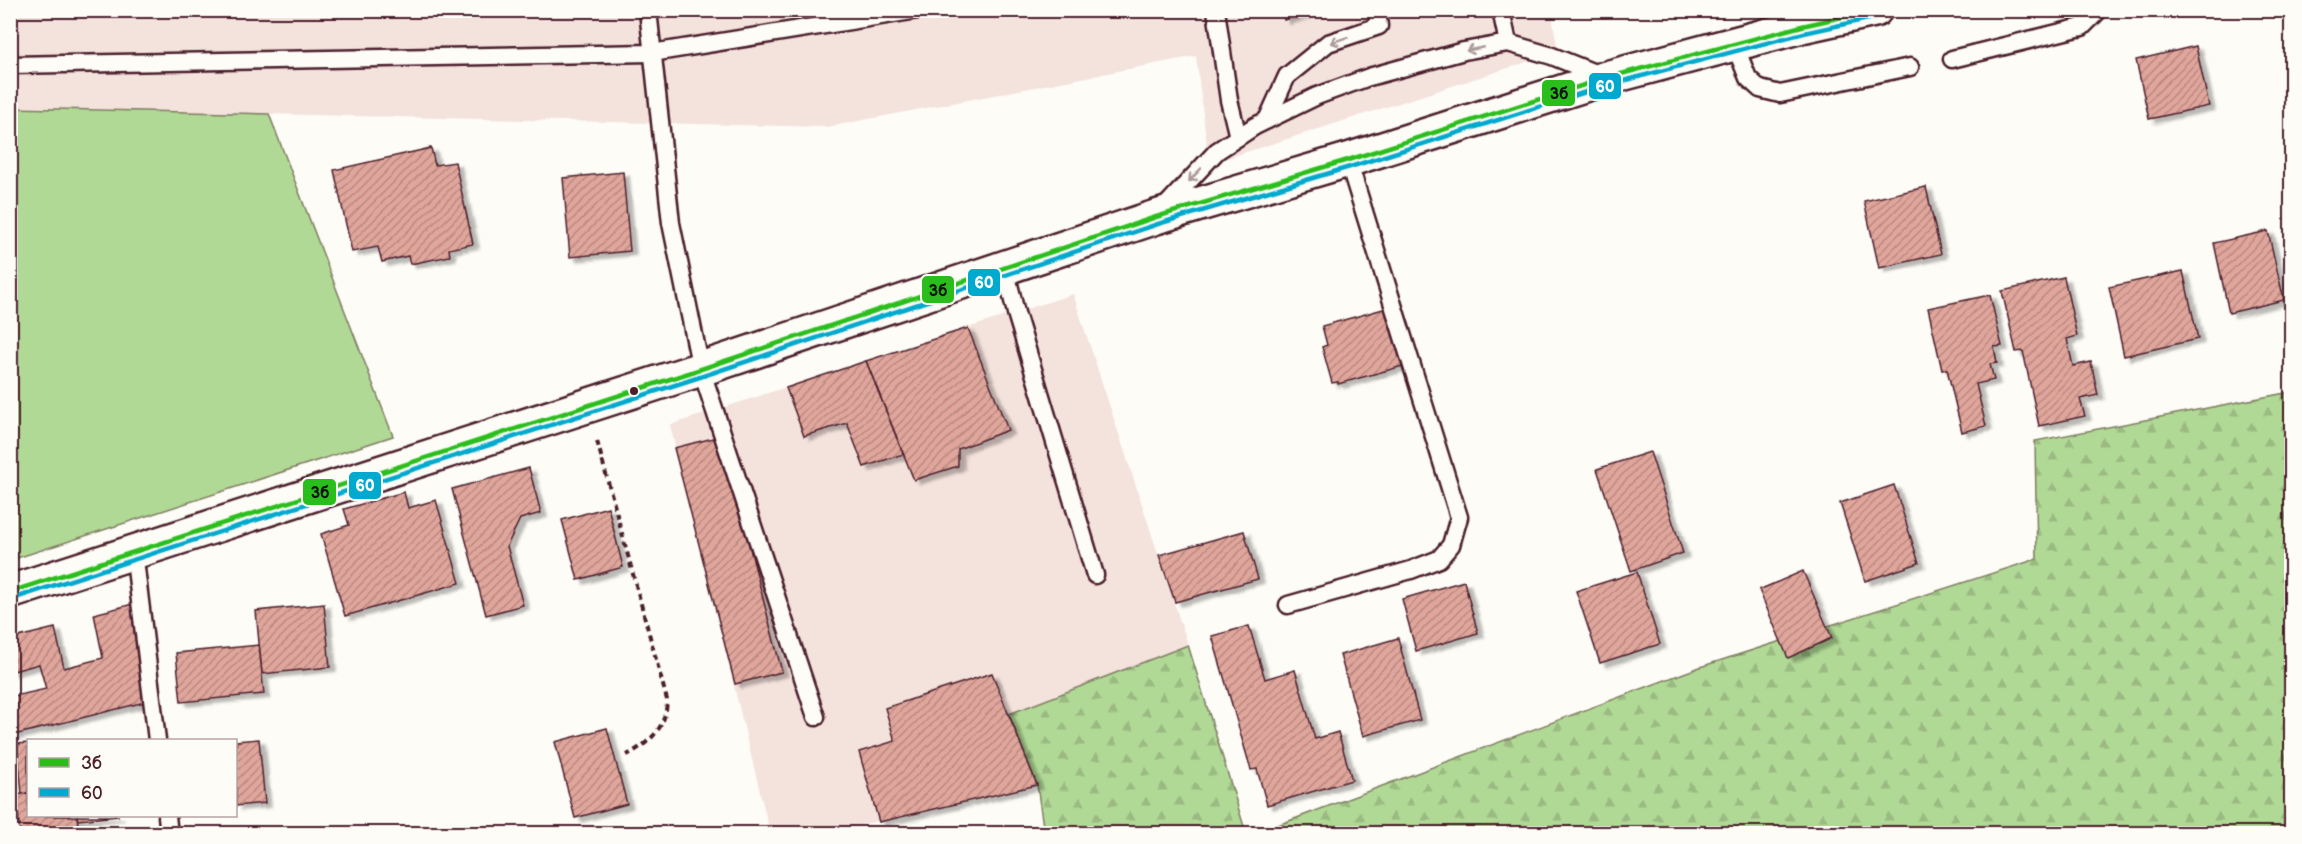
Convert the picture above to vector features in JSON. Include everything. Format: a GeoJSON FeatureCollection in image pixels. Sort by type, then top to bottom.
{"type":"FeatureCollection","features":[{"type":"Feature","properties":{"kind":"main road"},"geometry":{"type":"LineString","coordinates":[[10,592],[701,369],[1156,217],[1348,160],[1606,78],[1734,43],[1875,10]]}},
{"type":"Feature","properties":{"kind":"lane"},"geometry":{"type":"LineString","coordinates":[[648,10],[671,224],[701,369],[816,717]]}},
{"type":"Feature","properties":{"kind":"lane"},"geometry":{"type":"LineString","coordinates":[[10,65],[652,53],[918,10]]}},
{"type":"Feature","properties":{"kind":"lane"},"geometry":{"type":"LineString","coordinates":[[1216,10],[1229,100],[1238,137]]}},
{"type":"Feature","properties":{"kind":"lane"},"geometry":{"type":"LineString","coordinates":[[1267,120],[1287,76],[1328,43],[1380,26],[1377,10]]}},
{"type":"Feature","properties":{"kind":"lane"},"geometry":{"type":"LineString","coordinates":[[1501,10],[1508,43]]}},
{"type":"Feature","properties":{"kind":"lane"},"geometry":{"type":"LineString","coordinates":[[1952,59],[2082,27],[2099,10]]}},
{"type":"Feature","properties":{"kind":"lane"},"geometry":{"type":"LineString","coordinates":[[1156,217],[1216,151],[1267,120],[1317,96],[1369,77],[1464,51],[1508,43],[1552,56],[1606,78]]}},
{"type":"Feature","properties":{"kind":"lane"},"geometry":{"type":"LineString","coordinates":[[1734,43],[1748,78],[1760,89],[1780,94],[1910,67]]}},
{"type":"Feature","properties":{"kind":"lane"},"geometry":{"type":"LineString","coordinates":[[1288,605],[1411,570],[1439,559],[1451,545],[1459,517],[1348,160]]}},
{"type":"Feature","properties":{"kind":"lane"},"geometry":{"type":"LineString","coordinates":[[1005,268],[1016,313],[1095,575]]}},
{"type":"Feature","properties":{"kind":"lane"},"geometry":{"type":"LineString","coordinates":[[134,552],[157,739]]}},
{"type":"Feature","properties":{"kind":"lane"},"geometry":{"type":"LineString","coordinates":[[167,817],[169,834]]}},
{"type":"Feature","properties":{"kind":"path"},"geometry":{"type":"LineString","coordinates":[[588,404],[667,700],[666,713],[659,730],[646,745],[627,755]]}},
{"type":"Feature","properties":{"kind":"shaded area"},"geometry":{"type":"Polygon","coordinates":[[[11,10],[1551,10],[1558,52],[1209,164],[1196,56],[827,127],[11,108],[11,10]]]}},
{"type":"Feature","properties":{"kind":"shaded area"},"geometry":{"type":"Polygon","coordinates":[[[1073,294],[1188,645],[1009,714],[1037,785],[826,833],[770,833],[670,425],[1073,294]]]}},
{"type":"Feature","properties":{"kind":"green space"},"geometry":{"type":"Polygon","coordinates":[[[11,108],[269,114],[393,436],[11,560],[11,108]]]}},
{"type":"Feature","properties":{"kind":"green space"},"geometry":{"type":"Polygon","coordinates":[[[2291,392],[2291,833],[1254,834],[1700,667],[2037,559],[2035,441],[2291,392]]]}},
{"type":"Feature","properties":{"kind":"green space"},"geometry":{"type":"Polygon","coordinates":[[[1188,645],[1246,833],[1044,833],[1037,785],[1009,714],[1188,645]]]}},
{"type":"Feature","properties":{"kind":"building"},"geometry":{"type":"Polygon","coordinates":[[[1282,10],[1317,10],[1284,20],[1282,10]]]}},
{"type":"Feature","properties":{"kind":"building"},"geometry":{"type":"Polygon","coordinates":[[[2196,46],[2209,106],[2149,119],[2136,60],[2196,46]]]}},
{"type":"Feature","properties":{"kind":"building"},"geometry":{"type":"Polygon","coordinates":[[[431,148],[435,165],[455,162],[473,244],[449,249],[450,256],[410,264],[408,256],[382,262],[378,247],[352,252],[334,170],[431,148]]]}},
{"type":"Feature","properties":{"kind":"building"},"geometry":{"type":"Polygon","coordinates":[[[623,172],[630,251],[570,257],[563,178],[623,172]]]}},
{"type":"Feature","properties":{"kind":"building"},"geometry":{"type":"Polygon","coordinates":[[[1926,187],[1941,254],[1879,268],[1864,201],[1926,187]]]}},
{"type":"Feature","properties":{"kind":"building"},"geometry":{"type":"Polygon","coordinates":[[[2268,231],[2284,300],[2229,313],[2214,243],[2268,231]]]}},
{"type":"Feature","properties":{"kind":"building"},"geometry":{"type":"Polygon","coordinates":[[[2183,271],[2198,339],[2124,356],[2109,287],[2183,271]]]}},
{"type":"Feature","properties":{"kind":"building"},"geometry":{"type":"Polygon","coordinates":[[[2064,277],[2077,336],[2067,339],[2073,366],[2091,362],[2098,395],[2080,399],[2085,416],[2039,426],[2023,351],[2016,352],[2002,291],[2064,277]]]}},
{"type":"Feature","properties":{"kind":"building"},"geometry":{"type":"Polygon","coordinates":[[[1990,295],[2002,346],[1994,347],[1997,363],[1990,364],[1994,380],[1976,384],[1986,426],[1962,432],[1947,369],[1942,370],[1928,308],[1990,295]]]}},
{"type":"Feature","properties":{"kind":"building"},"geometry":{"type":"Polygon","coordinates":[[[1387,308],[1403,366],[1338,384],[1338,382],[1332,383],[1322,347],[1327,345],[1322,326],[1387,308]]]}},
{"type":"Feature","properties":{"kind":"building"},"geometry":{"type":"Polygon","coordinates":[[[968,328],[1008,430],[958,449],[958,466],[914,480],[866,361],[968,328]]]}},
{"type":"Feature","properties":{"kind":"building"},"geometry":{"type":"Polygon","coordinates":[[[866,361],[903,454],[864,467],[847,423],[804,436],[786,388],[866,361]]]}},
{"type":"Feature","properties":{"kind":"building"},"geometry":{"type":"Polygon","coordinates":[[[721,436],[782,672],[735,684],[674,448],[721,436]]]}},
{"type":"Feature","properties":{"kind":"building"},"geometry":{"type":"Polygon","coordinates":[[[1650,452],[1683,553],[1631,571],[1597,469],[1650,452]]]}},
{"type":"Feature","properties":{"kind":"building"},"geometry":{"type":"Polygon","coordinates":[[[529,468],[541,513],[520,519],[507,546],[523,605],[486,615],[452,489],[529,468]]]}},
{"type":"Feature","properties":{"kind":"building"},"geometry":{"type":"Polygon","coordinates":[[[1894,485],[1919,563],[1865,581],[1840,503],[1894,485]]]}},
{"type":"Feature","properties":{"kind":"building"},"geometry":{"type":"Polygon","coordinates":[[[404,492],[408,508],[436,500],[460,583],[345,616],[321,534],[349,525],[344,509],[404,492]]]}},
{"type":"Feature","properties":{"kind":"building"},"geometry":{"type":"Polygon","coordinates":[[[608,507],[623,567],[578,580],[562,520],[608,507]]]}},
{"type":"Feature","properties":{"kind":"building"},"geometry":{"type":"Polygon","coordinates":[[[1244,531],[1258,579],[1175,602],[1159,555],[1244,531]]]}},
{"type":"Feature","properties":{"kind":"building"},"geometry":{"type":"Polygon","coordinates":[[[1803,571],[1832,638],[1788,658],[1759,590],[1803,571]]]}},
{"type":"Feature","properties":{"kind":"building"},"geometry":{"type":"Polygon","coordinates":[[[1637,572],[1660,644],[1600,663],[1576,591],[1637,572]]]}},
{"type":"Feature","properties":{"kind":"building"},"geometry":{"type":"Polygon","coordinates":[[[1464,581],[1478,633],[1416,651],[1402,599],[1464,581]]]}},
{"type":"Feature","properties":{"kind":"building"},"geometry":{"type":"Polygon","coordinates":[[[133,604],[145,702],[10,736],[10,697],[46,689],[39,664],[10,672],[10,639],[55,628],[64,668],[103,658],[94,614],[133,604]]]}},
{"type":"Feature","properties":{"kind":"building"},"geometry":{"type":"Polygon","coordinates":[[[324,604],[330,667],[262,674],[256,611],[324,604]]]}},
{"type":"Feature","properties":{"kind":"building"},"geometry":{"type":"Polygon","coordinates":[[[1249,626],[1265,679],[1295,670],[1315,739],[1338,732],[1352,780],[1267,805],[1257,769],[1251,770],[1212,636],[1249,626]]]}},
{"type":"Feature","properties":{"kind":"building"},"geometry":{"type":"Polygon","coordinates":[[[1398,638],[1420,720],[1363,736],[1340,655],[1398,638]]]}},
{"type":"Feature","properties":{"kind":"building"},"geometry":{"type":"Polygon","coordinates":[[[259,645],[264,694],[181,702],[176,653],[259,645]]]}},
{"type":"Feature","properties":{"kind":"building"},"geometry":{"type":"Polygon","coordinates":[[[992,673],[1037,785],[879,822],[859,752],[895,741],[885,708],[992,673]]]}},
{"type":"Feature","properties":{"kind":"building"},"geometry":{"type":"Polygon","coordinates":[[[607,728],[627,804],[575,818],[555,742],[607,728]]]}},
{"type":"Feature","properties":{"kind":"building"},"geometry":{"type":"Polygon","coordinates":[[[259,739],[265,803],[237,806],[237,741],[259,739]]]}},
{"type":"Feature","properties":{"kind":"building"},"geometry":{"type":"Polygon","coordinates":[[[27,743],[27,793],[22,794],[17,744],[27,743]]]}},
{"type":"Feature","properties":{"kind":"building"},"geometry":{"type":"Polygon","coordinates":[[[27,793],[27,817],[77,817],[79,834],[20,834],[16,795],[27,793]]]}},
{"type":"Feature","properties":{"kind":"building"},"geometry":{"type":"Polygon","coordinates":[[[77,817],[109,817],[78,820],[77,817]]]}},
{"type":"Feature","properties":{"kind":"transit line","name":"3б"},"geometry":{"type":"LineString","coordinates":[[10,592],[701,369],[1156,217],[1348,160],[1606,78],[1802,26],[1873,10]]}},
{"type":"Feature","properties":{"kind":"transit line","name":"60"},"geometry":{"type":"LineString","coordinates":[[12,599],[703,376],[1158,224],[1350,167],[1608,85],[1804,33],[1877,17]]}}]}
